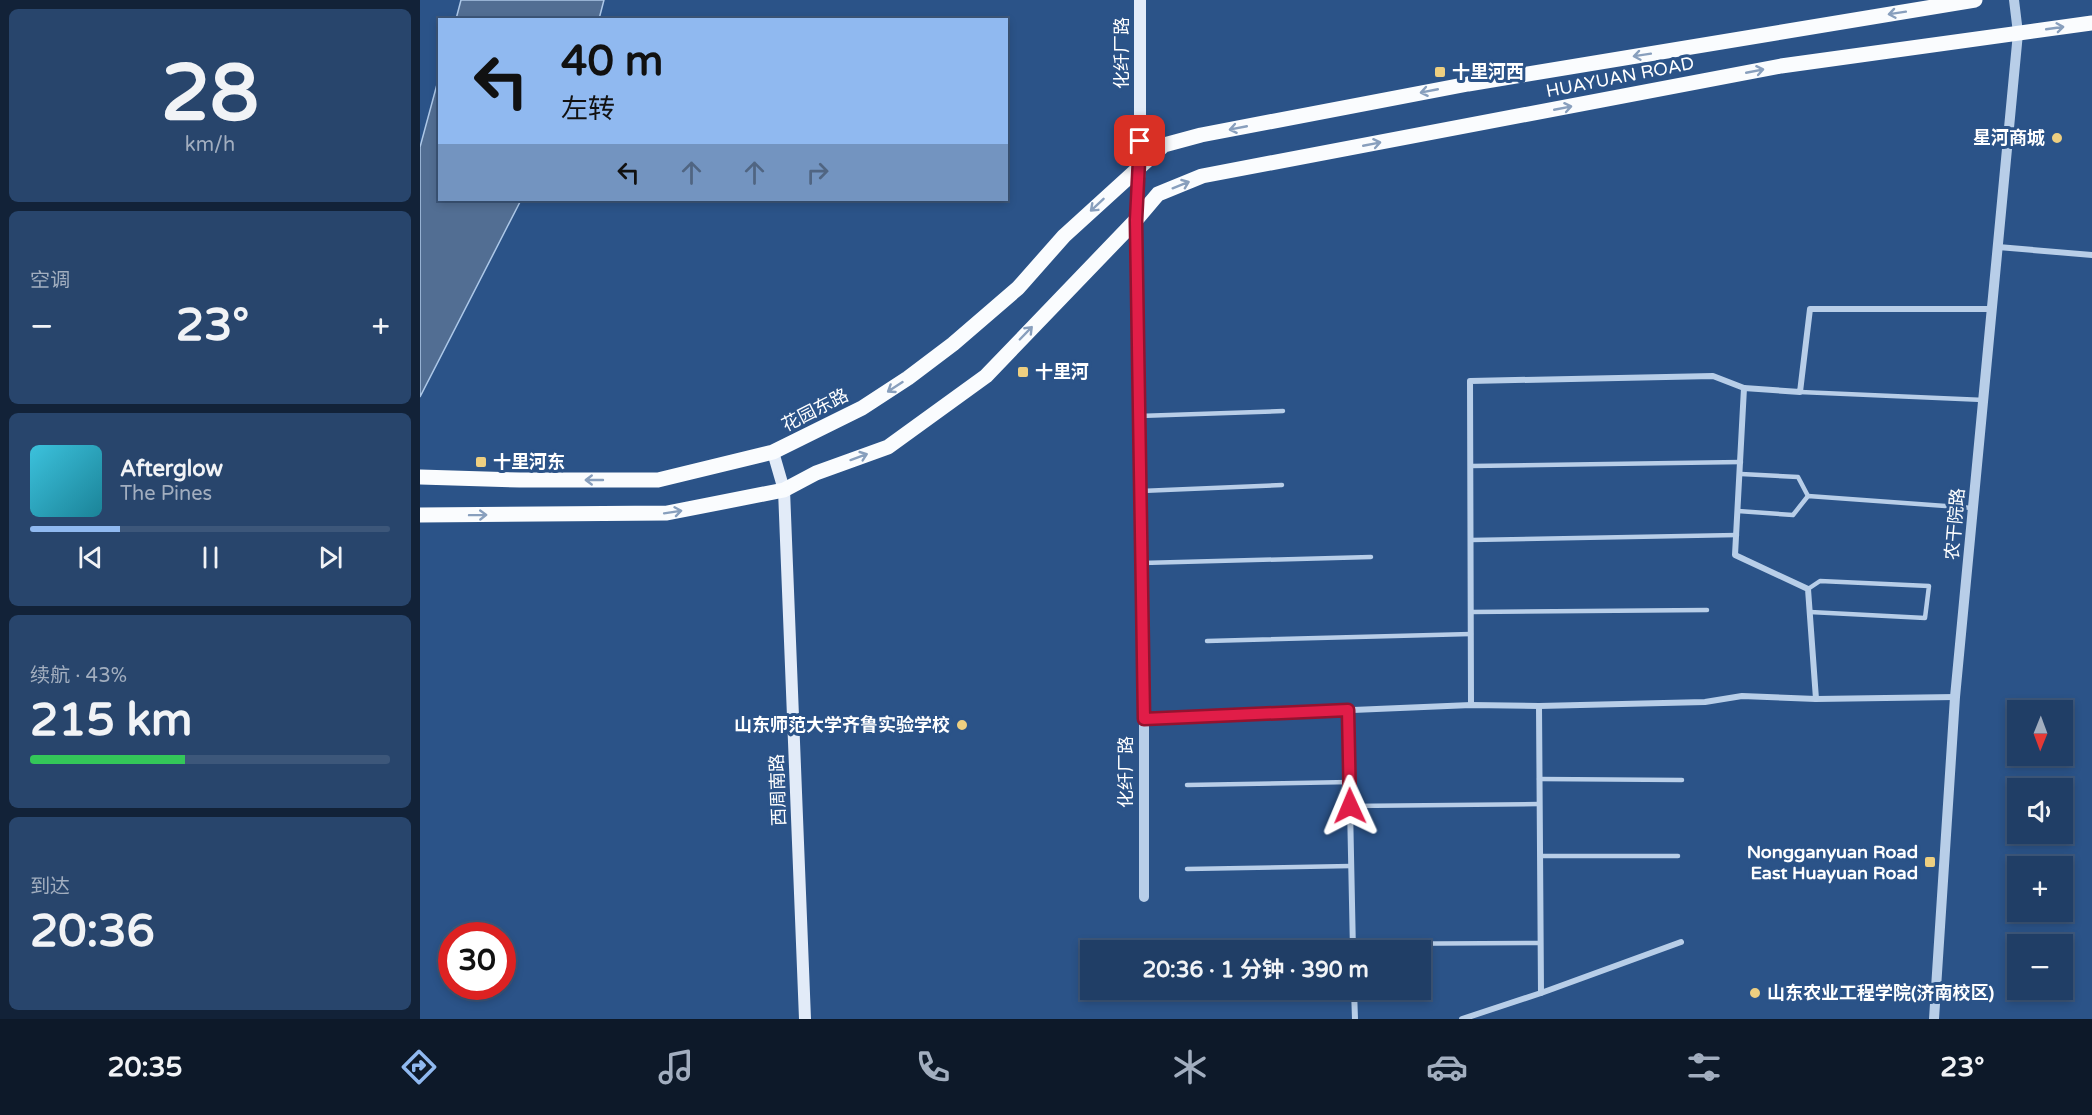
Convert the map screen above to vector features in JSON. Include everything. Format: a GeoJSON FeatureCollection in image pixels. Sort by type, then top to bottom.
{"type":"FeatureCollection","features":[{"type":"Feature","properties":{"kind":"main road","name":"化纤厂路"},"geometry":{"type":"LineString","coordinates":[[1136,220],[1140,165],[1140,0]]}},
{"type":"Feature","properties":{"kind":"main road","name":"HUAYUAN ROAD"},"geometry":{"type":"LineString","coordinates":[[1140,165],[1164,145],[1202,135],[1468,84],[1975,0]]}},
{"type":"Feature","properties":{"kind":"main road","name":"HUAYUAN ROAD"},"geometry":{"type":"LineString","coordinates":[[1136,220],[1158,194],[1203,176],[1781,66],[2092,22]]}},
{"type":"Feature","properties":{"kind":"main road","name":"花园东路"},"geometry":{"type":"LineString","coordinates":[[420,477],[658,480],[773,452],[862,408],[900,384],[953,344],[1018,288],[1064,236],[1140,165]]}},
{"type":"Feature","properties":{"kind":"main road"},"geometry":{"type":"LineString","coordinates":[[420,515],[667,513],[784,490],[816,473],[888,447],[986,376],[1136,220]]}},
{"type":"Feature","properties":{"kind":"main road","name":"西周南路"},"geometry":{"type":"LineString","coordinates":[[773,452],[784,490],[805,1019]]}},
{"type":"Feature","properties":{"kind":"street","name":"农干院路"},"geometry":{"type":"LineString","coordinates":[[1934,1019],[1955,697],[2018,33],[2014,0]]}},
{"type":"Feature","properties":{"kind":"street","name":"化纤厂路"},"geometry":{"type":"LineString","coordinates":[[1136,220],[1144,719],[1144,897]]}},
{"type":"Feature","properties":{"kind":"street"},"geometry":{"type":"LineString","coordinates":[[1998,247],[2092,255]]}},
{"type":"Feature","properties":{"kind":"street"},"geometry":{"type":"LineString","coordinates":[[1471,705],[1470,381],[1713,376],[1743,388],[1800,392],[1810,309],[1992,309]]}},
{"type":"Feature","properties":{"kind":"street"},"geometry":{"type":"LineString","coordinates":[[1743,388],[1736,555],[1808,588],[1816,699]]}},
{"type":"Feature","properties":{"kind":"street"},"geometry":{"type":"LineString","coordinates":[[1144,719],[1471,705],[1539,706],[1705,702],[1742,696],[1816,699],[1955,697]]}},
{"type":"Feature","properties":{"kind":"street"},"geometry":{"type":"LineString","coordinates":[[1539,706],[1541,993]]}},
{"type":"Feature","properties":{"kind":"street"},"geometry":{"type":"LineString","coordinates":[[1348,710],[1353,940]]}},
{"type":"Feature","properties":{"kind":"street"},"geometry":{"type":"LineString","coordinates":[[1462,1019],[1681,942]]}},
{"type":"Feature","properties":{"kind":"street"},"geometry":{"type":"LineString","coordinates":[[1354,1000],[1355,1019]]}},
{"type":"Feature","properties":{"kind":"lane"},"geometry":{"type":"LineString","coordinates":[[1800,392],[1984,400]]}},
{"type":"Feature","properties":{"kind":"lane"},"geometry":{"type":"LineString","coordinates":[[1139,416],[1283,411]]}},
{"type":"Feature","properties":{"kind":"lane"},"geometry":{"type":"LineString","coordinates":[[1471,466],[1741,462]]}},
{"type":"Feature","properties":{"kind":"lane"},"geometry":{"type":"LineString","coordinates":[[1741,474],[1798,477],[1808,496]]}},
{"type":"Feature","properties":{"kind":"lane"},"geometry":{"type":"LineString","coordinates":[[1141,491],[1282,485]]}},
{"type":"Feature","properties":{"kind":"lane"},"geometry":{"type":"LineString","coordinates":[[1808,496],[1973,508]]}},
{"type":"Feature","properties":{"kind":"lane"},"geometry":{"type":"LineString","coordinates":[[1738,511],[1793,515],[1808,496]]}},
{"type":"Feature","properties":{"kind":"lane"},"geometry":{"type":"LineString","coordinates":[[1471,540],[1737,536]]}},
{"type":"Feature","properties":{"kind":"lane"},"geometry":{"type":"LineString","coordinates":[[1142,563],[1371,557]]}},
{"type":"Feature","properties":{"kind":"lane"},"geometry":{"type":"LineString","coordinates":[[1808,588],[1820,581],[1929,586],[1925,618],[1810,612]]}},
{"type":"Feature","properties":{"kind":"lane"},"geometry":{"type":"LineString","coordinates":[[1471,612],[1707,610]]}},
{"type":"Feature","properties":{"kind":"lane"},"geometry":{"type":"LineString","coordinates":[[1207,641],[1471,634]]}},
{"type":"Feature","properties":{"kind":"lane"},"geometry":{"type":"LineString","coordinates":[[1539,779],[1682,780]]}},
{"type":"Feature","properties":{"kind":"lane"},"geometry":{"type":"LineString","coordinates":[[1187,785],[1350,782]]}},
{"type":"Feature","properties":{"kind":"lane"},"geometry":{"type":"LineString","coordinates":[[1350,806],[1539,804]]}},
{"type":"Feature","properties":{"kind":"lane"},"geometry":{"type":"LineString","coordinates":[[1540,856],[1678,856]]}},
{"type":"Feature","properties":{"kind":"lane"},"geometry":{"type":"LineString","coordinates":[[1187,869],[1351,866]]}},
{"type":"Feature","properties":{"kind":"lane"},"geometry":{"type":"LineString","coordinates":[[1431,945],[1540,943]]}},
{"type":"Feature","properties":{"kind":"water"},"geometry":{"type":"Polygon","coordinates":[[[461,0],[604,0],[599,18],[456,18],[461,0]]]}},
{"type":"Feature","properties":{"kind":"water"},"geometry":{"type":"Polygon","coordinates":[[[438,81],[438,201],[520,201],[420,397],[420,147],[438,81]]]}},
{"type":"Feature","properties":{"kind":"place","name":"十里河西"},"geometry":{"type":"Point","coordinates":[1440,72]}},
{"type":"Feature","properties":{"kind":"place","name":"星河商城"},"geometry":{"type":"Point","coordinates":[2057,138]}},
{"type":"Feature","properties":{"kind":"place","name":"十里河"},"geometry":{"type":"Point","coordinates":[1023,372]}},
{"type":"Feature","properties":{"kind":"place","name":"十里河东"},"geometry":{"type":"Point","coordinates":[481,462]}},
{"type":"Feature","properties":{"kind":"place","name":"山东师范大学齐鲁实验学校"},"geometry":{"type":"Point","coordinates":[962,725]}},
{"type":"Feature","properties":{"kind":"place","name":"Nongganyuan Road East Huayuan Road"},"geometry":{"type":"Point","coordinates":[1930,862]}},
{"type":"Feature","properties":{"kind":"place","name":"山东农业工程学院(济南校区)"},"geometry":{"type":"Point","coordinates":[1755,993]}},
{"type":"Feature","properties":{"kind":"route"},"geometry":{"type":"LineString","coordinates":[[1140,141],[1136,220],[1144,719],[1348,710],[1350,806]]}}]}
